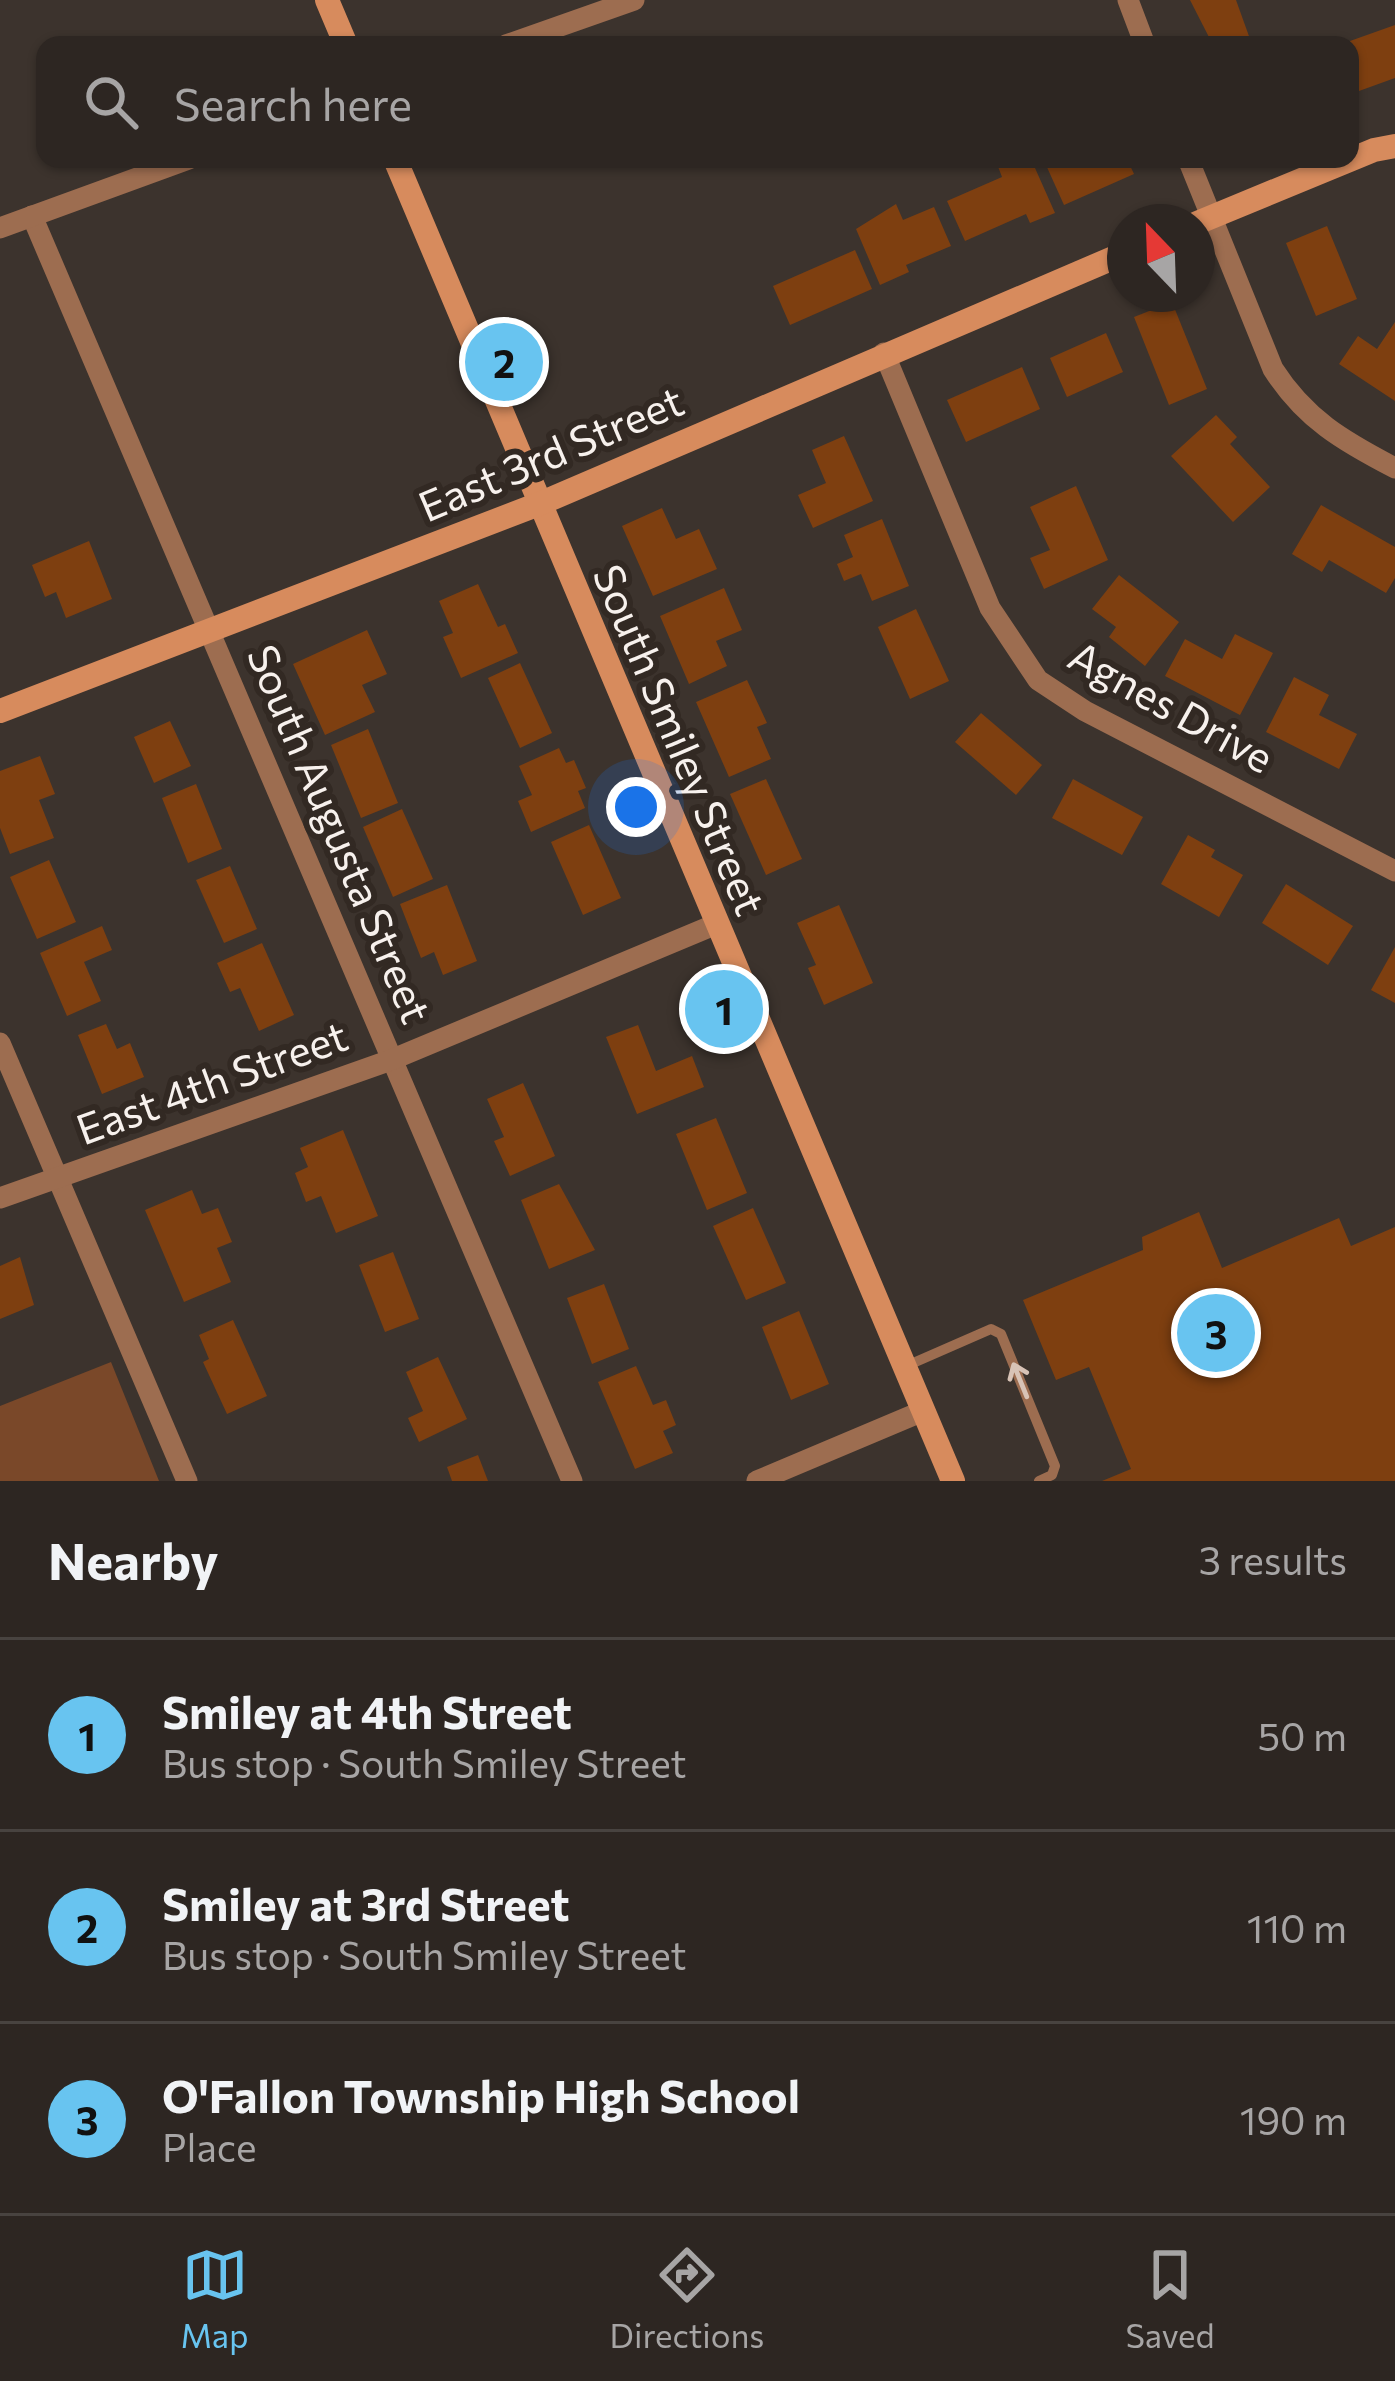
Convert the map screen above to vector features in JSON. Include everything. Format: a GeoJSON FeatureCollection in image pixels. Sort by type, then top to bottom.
{"type":"FeatureCollection","features":[{"type":"Feature","properties":{"kind":"street"},"geometry":{"type":"LineString","coordinates":[[326,0],[342,36]]}},
{"type":"Feature","properties":{"kind":"street"},"geometry":{"type":"LineString","coordinates":[[532,36],[634,0]]}},
{"type":"Feature","properties":{"kind":"street"},"geometry":{"type":"LineString","coordinates":[[1128,0],[1142,36]]}},
{"type":"Feature","properties":{"kind":"street"},"geometry":{"type":"LineString","coordinates":[[1359,156],[1395,146]]}},
{"type":"Feature","properties":{"kind":"street"},"geometry":{"type":"LineString","coordinates":[[0,228],[164,168]]}},
{"type":"Feature","properties":{"kind":"street","name":"South Smiley Street"},"geometry":{"type":"LineString","coordinates":[[399,168],[714,925],[953,1481]]}},
{"type":"Feature","properties":{"kind":"street"},"geometry":{"type":"LineString","coordinates":[[1190,168],[1200,204]]}},
{"type":"Feature","properties":{"kind":"street"},"geometry":{"type":"LineString","coordinates":[[1215,215],[1330,168]]}},
{"type":"Feature","properties":{"kind":"street","name":"South Augusta Street"},"geometry":{"type":"LineString","coordinates":[[32,216],[572,1481]]}},
{"type":"Feature","properties":{"kind":"street"},"geometry":{"type":"LineString","coordinates":[[1215,244],[1273,369],[1292,398],[1333,436],[1395,468]]}},
{"type":"Feature","properties":{"kind":"street","name":"East 3rd Street"},"geometry":{"type":"LineString","coordinates":[[0,711],[538,504],[1107,260]]}},
{"type":"Feature","properties":{"kind":"street","name":"Agnes Drive"},"geometry":{"type":"LineString","coordinates":[[884,353],[990,608],[1038,680],[1085,711],[1395,871]]}},
{"type":"Feature","properties":{"kind":"street","name":"East 4th Street"},"geometry":{"type":"LineString","coordinates":[[0,1198],[391,1060],[714,925]]}},
{"type":"Feature","properties":{"kind":"street"},"geometry":{"type":"LineString","coordinates":[[0,1043],[187,1481]]}},
{"type":"Feature","properties":{"kind":"street"},"geometry":{"type":"LineString","coordinates":[[757,1481],[923,1411]]}},
{"type":"Feature","properties":{"kind":"lane"},"geometry":{"type":"LineString","coordinates":[[904,1366],[991,1329],[1001,1334],[1055,1466],[1052,1475],[1040,1481]]}},
{"type":"Feature","properties":{"kind":"shaded area"},"geometry":{"type":"Polygon","coordinates":[[[111,1362],[159,1481],[0,1481],[0,1406],[111,1362]]]}},
{"type":"Feature","properties":{"kind":"building"},"geometry":{"type":"Polygon","coordinates":[[[1190,0],[1236,0],[1249,36],[1208,36],[1190,0]]]}},
{"type":"Feature","properties":{"kind":"building"},"geometry":{"type":"Polygon","coordinates":[[[1395,25],[1395,78],[1359,91],[1359,38],[1395,25]]]}},
{"type":"Feature","properties":{"kind":"building"},"geometry":{"type":"Polygon","coordinates":[[[999,168],[1035,168],[1055,213],[1030,223],[1026,214],[965,241],[947,201],[1002,177],[999,168]]]}},
{"type":"Feature","properties":{"kind":"building"},"geometry":{"type":"Polygon","coordinates":[[[1047,168],[1131,168],[1134,174],[1064,205],[1047,168]]]}},
{"type":"Feature","properties":{"kind":"building"},"geometry":{"type":"Polygon","coordinates":[[[896,204],[903,220],[934,207],[951,246],[906,265],[909,272],[880,285],[856,229],[896,204]]]}},
{"type":"Feature","properties":{"kind":"building"},"geometry":{"type":"Polygon","coordinates":[[[1327,226],[1357,299],[1316,316],[1286,243],[1327,226]]]}},
{"type":"Feature","properties":{"kind":"building"},"geometry":{"type":"Polygon","coordinates":[[[855,250],[872,289],[790,325],[773,286],[855,250]]]}},
{"type":"Feature","properties":{"kind":"building"},"geometry":{"type":"Polygon","coordinates":[[[1176,312],[1207,389],[1169,405],[1134,317],[1176,312]]]}},
{"type":"Feature","properties":{"kind":"building"},"geometry":{"type":"Polygon","coordinates":[[[1395,322],[1395,401],[1339,364],[1358,336],[1377,349],[1395,322]]]}},
{"type":"Feature","properties":{"kind":"building"},"geometry":{"type":"Polygon","coordinates":[[[1106,333],[1123,372],[1067,397],[1050,358],[1106,333]]]}},
{"type":"Feature","properties":{"kind":"building"},"geometry":{"type":"Polygon","coordinates":[[[1022,367],[1040,409],[966,442],[947,400],[1022,367]]]}},
{"type":"Feature","properties":{"kind":"building"},"geometry":{"type":"Polygon","coordinates":[[[1216,415],[1237,437],[1230,444],[1270,487],[1233,522],[1171,456],[1216,415]]]}},
{"type":"Feature","properties":{"kind":"building"},"geometry":{"type":"Polygon","coordinates":[[[844,436],[873,501],[813,528],[798,495],[826,483],[812,450],[844,436]]]}},
{"type":"Feature","properties":{"kind":"building"},"geometry":{"type":"Polygon","coordinates":[[[1076,486],[1108,560],[1044,589],[1030,558],[1050,550],[1030,507],[1076,486]]]}},
{"type":"Feature","properties":{"kind":"building"},"geometry":{"type":"Polygon","coordinates":[[[1321,505],[1395,547],[1395,578],[1386,593],[1329,560],[1322,572],[1292,554],[1321,505]]]}},
{"type":"Feature","properties":{"kind":"building"},"geometry":{"type":"Polygon","coordinates":[[[662,508],[676,539],[699,529],[717,569],[653,596],[622,526],[662,508]]]}},
{"type":"Feature","properties":{"kind":"building"},"geometry":{"type":"Polygon","coordinates":[[[882,519],[909,586],[872,601],[861,574],[844,581],[837,564],[853,557],[844,535],[882,519]]]}},
{"type":"Feature","properties":{"kind":"building"},"geometry":{"type":"Polygon","coordinates":[[[89,541],[112,599],[66,618],[56,592],[45,597],[32,565],[89,541]]]}},
{"type":"Feature","properties":{"kind":"building"},"geometry":{"type":"Polygon","coordinates":[[[1119,575],[1179,622],[1145,666],[1109,637],[1116,627],[1092,609],[1119,575]]]}},
{"type":"Feature","properties":{"kind":"building"},"geometry":{"type":"Polygon","coordinates":[[[478,584],[498,627],[505,624],[518,653],[461,678],[443,637],[453,633],[439,601],[478,584]]]}},
{"type":"Feature","properties":{"kind":"building"},"geometry":{"type":"Polygon","coordinates":[[[724,588],[742,630],[716,641],[727,666],[689,684],[660,616],[724,588]]]}},
{"type":"Feature","properties":{"kind":"building"},"geometry":{"type":"Polygon","coordinates":[[[916,609],[949,681],[910,699],[878,627],[916,609]]]}},
{"type":"Feature","properties":{"kind":"building"},"geometry":{"type":"Polygon","coordinates":[[[367,630],[387,674],[362,685],[375,712],[325,735],[293,664],[367,630]]]}},
{"type":"Feature","properties":{"kind":"building"},"geometry":{"type":"Polygon","coordinates":[[[1235,634],[1273,653],[1240,715],[1165,676],[1185,639],[1222,659],[1235,634]]]}},
{"type":"Feature","properties":{"kind":"building"},"geometry":{"type":"Polygon","coordinates":[[[520,663],[552,733],[520,748],[488,678],[520,663]]]}},
{"type":"Feature","properties":{"kind":"building"},"geometry":{"type":"Polygon","coordinates":[[[1294,677],[1329,695],[1319,715],[1357,734],[1339,769],[1266,732],[1294,677]]]}},
{"type":"Feature","properties":{"kind":"building"},"geometry":{"type":"Polygon","coordinates":[[[747,680],[767,723],[757,727],[771,759],[729,777],[696,702],[747,680]]]}},
{"type":"Feature","properties":{"kind":"building"},"geometry":{"type":"Polygon","coordinates":[[[981,713],[1042,765],[1016,795],[955,742],[981,713]]]}},
{"type":"Feature","properties":{"kind":"building"},"geometry":{"type":"Polygon","coordinates":[[[170,721],[191,766],[154,783],[134,737],[170,721]]]}},
{"type":"Feature","properties":{"kind":"building"},"geometry":{"type":"Polygon","coordinates":[[[368,729],[398,803],[361,818],[331,745],[368,729]]]}},
{"type":"Feature","properties":{"kind":"building"},"geometry":{"type":"Polygon","coordinates":[[[559,748],[566,763],[574,760],[586,788],[578,791],[585,808],[531,832],[518,801],[532,795],[519,766],[559,748]]]}},
{"type":"Feature","properties":{"kind":"building"},"geometry":{"type":"Polygon","coordinates":[[[40,756],[55,794],[39,800],[54,838],[10,854],[0,828],[0,771],[40,756]]]}},
{"type":"Feature","properties":{"kind":"building"},"geometry":{"type":"Polygon","coordinates":[[[766,779],[802,859],[766,875],[730,794],[766,779]]]}},
{"type":"Feature","properties":{"kind":"building"},"geometry":{"type":"Polygon","coordinates":[[[1073,779],[1143,817],[1122,855],[1052,818],[1073,779]]]}},
{"type":"Feature","properties":{"kind":"building"},"geometry":{"type":"Polygon","coordinates":[[[196,784],[222,849],[188,863],[162,798],[196,784]]]}},
{"type":"Feature","properties":{"kind":"building"},"geometry":{"type":"Polygon","coordinates":[[[402,809],[433,879],[393,897],[363,827],[402,809]]]}},
{"type":"Feature","properties":{"kind":"building"},"geometry":{"type":"Polygon","coordinates":[[[589,825],[621,898],[583,915],[551,842],[589,825]]]}},
{"type":"Feature","properties":{"kind":"building"},"geometry":{"type":"Polygon","coordinates":[[[1188,835],[1215,850],[1211,857],[1243,875],[1219,917],[1161,884],[1188,835]]]}},
{"type":"Feature","properties":{"kind":"building"},"geometry":{"type":"Polygon","coordinates":[[[49,860],[76,922],[37,939],[10,877],[49,860]]]}},
{"type":"Feature","properties":{"kind":"building"},"geometry":{"type":"Polygon","coordinates":[[[230,866],[257,929],[224,943],[196,880],[230,866]]]}},
{"type":"Feature","properties":{"kind":"building"},"geometry":{"type":"Polygon","coordinates":[[[1286,884],[1353,926],[1328,965],[1262,923],[1286,884]]]}},
{"type":"Feature","properties":{"kind":"building"},"geometry":{"type":"Polygon","coordinates":[[[447,885],[477,961],[443,975],[434,952],[421,958],[400,904],[447,885]]]}},
{"type":"Feature","properties":{"kind":"building"},"geometry":{"type":"Polygon","coordinates":[[[839,905],[873,983],[824,1005],[808,968],[816,965],[797,923],[839,905]]]}},
{"type":"Feature","properties":{"kind":"building"},"geometry":{"type":"Polygon","coordinates":[[[102,926],[112,950],[84,962],[101,1001],[67,1016],[40,953],[102,926]]]}},
{"type":"Feature","properties":{"kind":"building"},"geometry":{"type":"Polygon","coordinates":[[[262,943],[294,1015],[259,1031],[240,988],[230,992],[217,963],[262,943]]]}},
{"type":"Feature","properties":{"kind":"building"},"geometry":{"type":"Polygon","coordinates":[[[1395,947],[1395,1003],[1371,990],[1395,947]]]}},
{"type":"Feature","properties":{"kind":"building"},"geometry":{"type":"Polygon","coordinates":[[[106,1024],[117,1049],[130,1043],[144,1077],[102,1094],[78,1035],[106,1024]]]}},
{"type":"Feature","properties":{"kind":"building"},"geometry":{"type":"Polygon","coordinates":[[[638,1025],[656,1071],[692,1056],[704,1087],[637,1114],[606,1037],[638,1025]]]}},
{"type":"Feature","properties":{"kind":"building"},"geometry":{"type":"Polygon","coordinates":[[[523,1083],[555,1156],[510,1176],[494,1141],[504,1137],[487,1099],[523,1083]]]}},
{"type":"Feature","properties":{"kind":"building"},"geometry":{"type":"Polygon","coordinates":[[[716,1118],[747,1193],[707,1210],[676,1134],[716,1118]]]}},
{"type":"Feature","properties":{"kind":"building"},"geometry":{"type":"Polygon","coordinates":[[[343,1130],[378,1216],[336,1233],[321,1196],[306,1202],[295,1173],[308,1167],[300,1148],[343,1130]]]}},
{"type":"Feature","properties":{"kind":"building"},"geometry":{"type":"Polygon","coordinates":[[[559,1184],[595,1250],[549,1269],[521,1200],[559,1184]]]}},
{"type":"Feature","properties":{"kind":"building"},"geometry":{"type":"Polygon","coordinates":[[[192,1190],[202,1214],[218,1208],[232,1242],[217,1248],[231,1282],[184,1302],[145,1210],[192,1190]]]}},
{"type":"Feature","properties":{"kind":"building"},"geometry":{"type":"Polygon","coordinates":[[[753,1208],[786,1283],[746,1300],[713,1226],[753,1208]]]}},
{"type":"Feature","properties":{"kind":"building"},"geometry":{"type":"Polygon","coordinates":[[[1199,1212],[1222,1268],[1339,1218],[1351,1246],[1395,1227],[1395,1481],[1102,1481],[1131,1469],[1089,1367],[1056,1380],[1023,1300],[1143,1250],[1142,1237],[1199,1212]]]}},
{"type":"Feature","properties":{"kind":"building"},"geometry":{"type":"Polygon","coordinates":[[[393,1252],[419,1319],[385,1332],[359,1265],[393,1252]]]}},
{"type":"Feature","properties":{"kind":"building"},"geometry":{"type":"Polygon","coordinates":[[[20,1257],[34,1305],[0,1319],[0,1266],[20,1257]]]}},
{"type":"Feature","properties":{"kind":"building"},"geometry":{"type":"Polygon","coordinates":[[[604,1284],[629,1349],[592,1364],[567,1298],[604,1284]]]}},
{"type":"Feature","properties":{"kind":"building"},"geometry":{"type":"Polygon","coordinates":[[[799,1311],[829,1384],[791,1400],[762,1327],[799,1311]]]}},
{"type":"Feature","properties":{"kind":"building"},"geometry":{"type":"Polygon","coordinates":[[[233,1320],[267,1396],[227,1414],[203,1362],[209,1359],[199,1335],[233,1320]]]}},
{"type":"Feature","properties":{"kind":"building"},"geometry":{"type":"Polygon","coordinates":[[[438,1357],[467,1419],[419,1442],[408,1418],[423,1411],[406,1372],[438,1357]]]}},
{"type":"Feature","properties":{"kind":"building"},"geometry":{"type":"Polygon","coordinates":[[[636,1366],[653,1405],[666,1400],[676,1425],[663,1431],[673,1453],[635,1469],[598,1382],[636,1366]]]}},
{"type":"Feature","properties":{"kind":"building"},"geometry":{"type":"Polygon","coordinates":[[[478,1455],[488,1481],[452,1481],[447,1467],[478,1455]]]}},
{"type":"Feature","properties":{"kind":"place","name":"Smiley at 3rd Street"},"geometry":{"type":"Point","coordinates":[504,362]}},
{"type":"Feature","properties":{"kind":"place","name":"Smiley at 4th Street"},"geometry":{"type":"Point","coordinates":[724,1009]}},
{"type":"Feature","properties":{"kind":"place","name":"O'Fallon Township High School"},"geometry":{"type":"Point","coordinates":[1216,1333]}}]}
